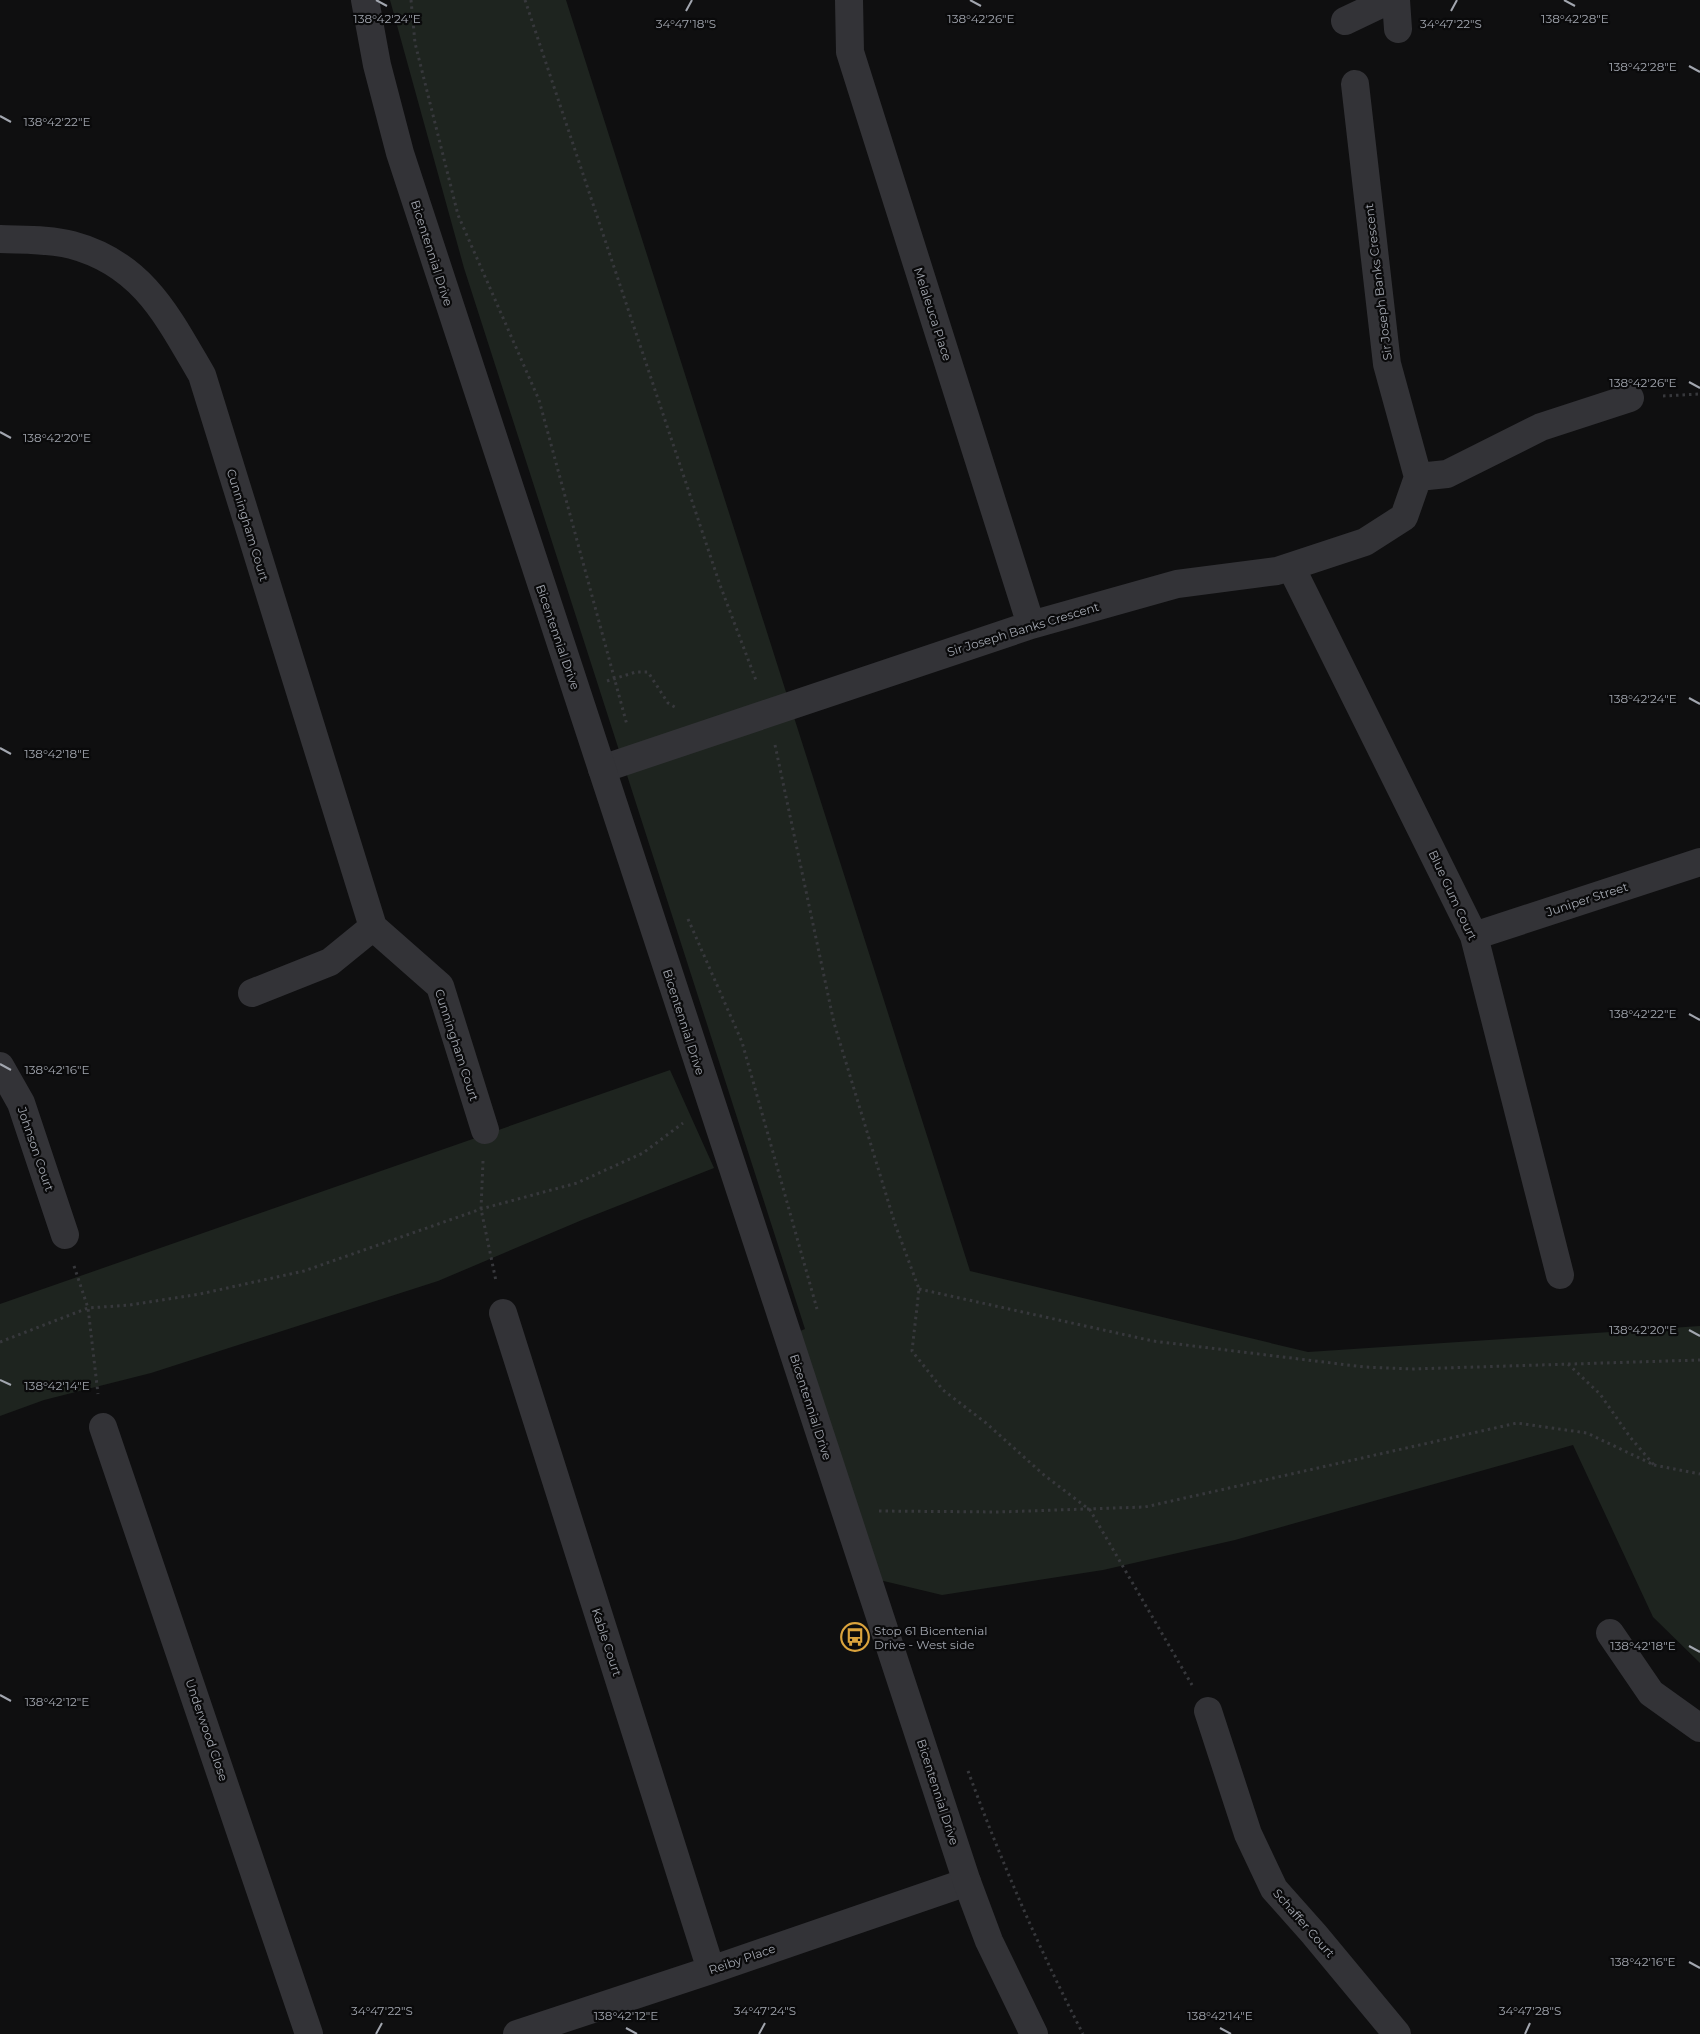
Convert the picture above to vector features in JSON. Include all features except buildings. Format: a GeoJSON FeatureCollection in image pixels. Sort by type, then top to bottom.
{"type":"FeatureCollection","features":[{"type":"Feature","properties":{"kind":"street","name":"Bicentennial Drive"},"geometry":{"type":"LineString","coordinates":[[365,0],[377,66],[400,153],[516,513],[602,769],[967,1882],[989,1941],[1034,2034]]}},
{"type":"Feature","properties":{"kind":"street","name":"Melaleuca Place"},"geometry":{"type":"LineString","coordinates":[[849,0],[850,52],[1031,625]]}},
{"type":"Feature","properties":{"kind":"street"},"geometry":{"type":"LineString","coordinates":[[1345,21],[1389,0]]}},
{"type":"Feature","properties":{"kind":"street"},"geometry":{"type":"LineString","coordinates":[[1396,0],[1398,29]]}},
{"type":"Feature","properties":{"kind":"street","name":"Sir Joseph Banks Crescent"},"geometry":{"type":"LineString","coordinates":[[602,769],[1031,625],[1177,584],[1277,571],[1365,542],[1404,516],[1418,477],[1387,364],[1355,84]]}},
{"type":"Feature","properties":{"kind":"street","name":"Cunningham Court"},"geometry":{"type":"LineString","coordinates":[[0,238],[71,244],[116,262],[161,304],[202,375],[374,927],[440,986],[485,1130]]}},
{"type":"Feature","properties":{"kind":"street"},"geometry":{"type":"LineString","coordinates":[[1418,477],[1447,474],[1541,428],[1630,398]]}},
{"type":"Feature","properties":{"kind":"street","name":"Blue Gum Court"},"geometry":{"type":"LineString","coordinates":[[1291,566],[1474,936],[1560,1275]]}},
{"type":"Feature","properties":{"kind":"street","name":"Juniper Street"},"geometry":{"type":"LineString","coordinates":[[1474,936],[1700,862]]}},
{"type":"Feature","properties":{"kind":"street"},"geometry":{"type":"LineString","coordinates":[[252,993],[330,962],[374,927]]}},
{"type":"Feature","properties":{"kind":"street","name":"Johnson Court"},"geometry":{"type":"LineString","coordinates":[[0,1066],[21,1103],[65,1235]]}},
{"type":"Feature","properties":{"kind":"street","name":"Kable Court"},"geometry":{"type":"LineString","coordinates":[[503,1313],[710,1970]]}},
{"type":"Feature","properties":{"kind":"street","name":"Underwood Close"},"geometry":{"type":"LineString","coordinates":[[103,1427],[309,2034]]}},
{"type":"Feature","properties":{"kind":"street"},"geometry":{"type":"LineString","coordinates":[[1610,1633],[1651,1693],[1700,1728]]}},
{"type":"Feature","properties":{"kind":"street","name":"Schaffer Court"},"geometry":{"type":"LineString","coordinates":[[1208,1711],[1248,1834],[1274,1889],[1397,2034]]}},
{"type":"Feature","properties":{"kind":"street","name":"Reiby Place"},"geometry":{"type":"LineString","coordinates":[[516,2034],[967,1882]]}},
{"type":"Feature","properties":{"kind":"path"},"geometry":{"type":"LineString","coordinates":[[410,0],[415,43],[458,215],[539,400],[636,758]]}},
{"type":"Feature","properties":{"kind":"path"},"geometry":{"type":"LineString","coordinates":[[524,0],[720,585],[757,684],[748,687]]}},
{"type":"Feature","properties":{"kind":"path"},"geometry":{"type":"LineString","coordinates":[[614,678],[636,672],[648,672],[668,703],[678,709],[686,706]]}},
{"type":"Feature","properties":{"kind":"path"},"geometry":{"type":"LineString","coordinates":[[768,712],[834,1023],[895,1224],[919,1289],[912,1351],[943,1390],[986,1423],[1044,1475],[1090,1510],[1208,1711]]}},
{"type":"Feature","properties":{"kind":"path"},"geometry":{"type":"LineString","coordinates":[[685,911],[742,1042],[819,1316]]}},
{"type":"Feature","properties":{"kind":"path"},"geometry":{"type":"LineString","coordinates":[[0,1342],[88,1308],[130,1305],[200,1294],[304,1271],[481,1209],[576,1183],[643,1153],[685,1121],[714,1111]]}},
{"type":"Feature","properties":{"kind":"path"},"geometry":{"type":"LineString","coordinates":[[485,1130],[481,1209],[503,1313]]}},
{"type":"Feature","properties":{"kind":"path"},"geometry":{"type":"LineString","coordinates":[[65,1235],[88,1308],[103,1427]]}},
{"type":"Feature","properties":{"kind":"path"},"geometry":{"type":"LineString","coordinates":[[919,1289],[1153,1341],[1364,1367],[1412,1369],[1700,1360]]}},
{"type":"Feature","properties":{"kind":"path"},"geometry":{"type":"LineString","coordinates":[[1568,1364],[1600,1394],[1630,1437],[1654,1465]]}},
{"type":"Feature","properties":{"kind":"path"},"geometry":{"type":"LineString","coordinates":[[878,1511],[1090,1510],[1145,1506],[1516,1423],[1587,1432],[1654,1465],[1700,1474]]}},
{"type":"Feature","properties":{"kind":"path"},"geometry":{"type":"LineString","coordinates":[[876,1502],[881,1520]]}},
{"type":"Feature","properties":{"kind":"path"},"geometry":{"type":"LineString","coordinates":[[964,1761],[984,1816],[1046,1963],[1083,2034]]}},
{"type":"Feature","properties":{"kind":"shaded area"},"geometry":{"type":"Polygon","coordinates":[[[390,0],[566,0],[970,1271],[1308,1352],[1700,1326],[1700,1663],[1653,1617],[1573,1445],[1235,1540],[1103,1570],[942,1595],[867,1577],[788,1336],[805,1329],[464,268],[390,0]]]}},
{"type":"Feature","properties":{"kind":"shaded area"},"geometry":{"type":"Polygon","coordinates":[[[670,1070],[714,1168],[582,1220],[438,1281],[151,1373],[44,1400],[0,1416],[0,1304],[670,1070]]]}},
{"type":"Feature","properties":{"kind":"place","name":"Stop 61 Bicentenial Drive - West side"},"geometry":{"type":"Point","coordinates":[855,1637]}}]}
